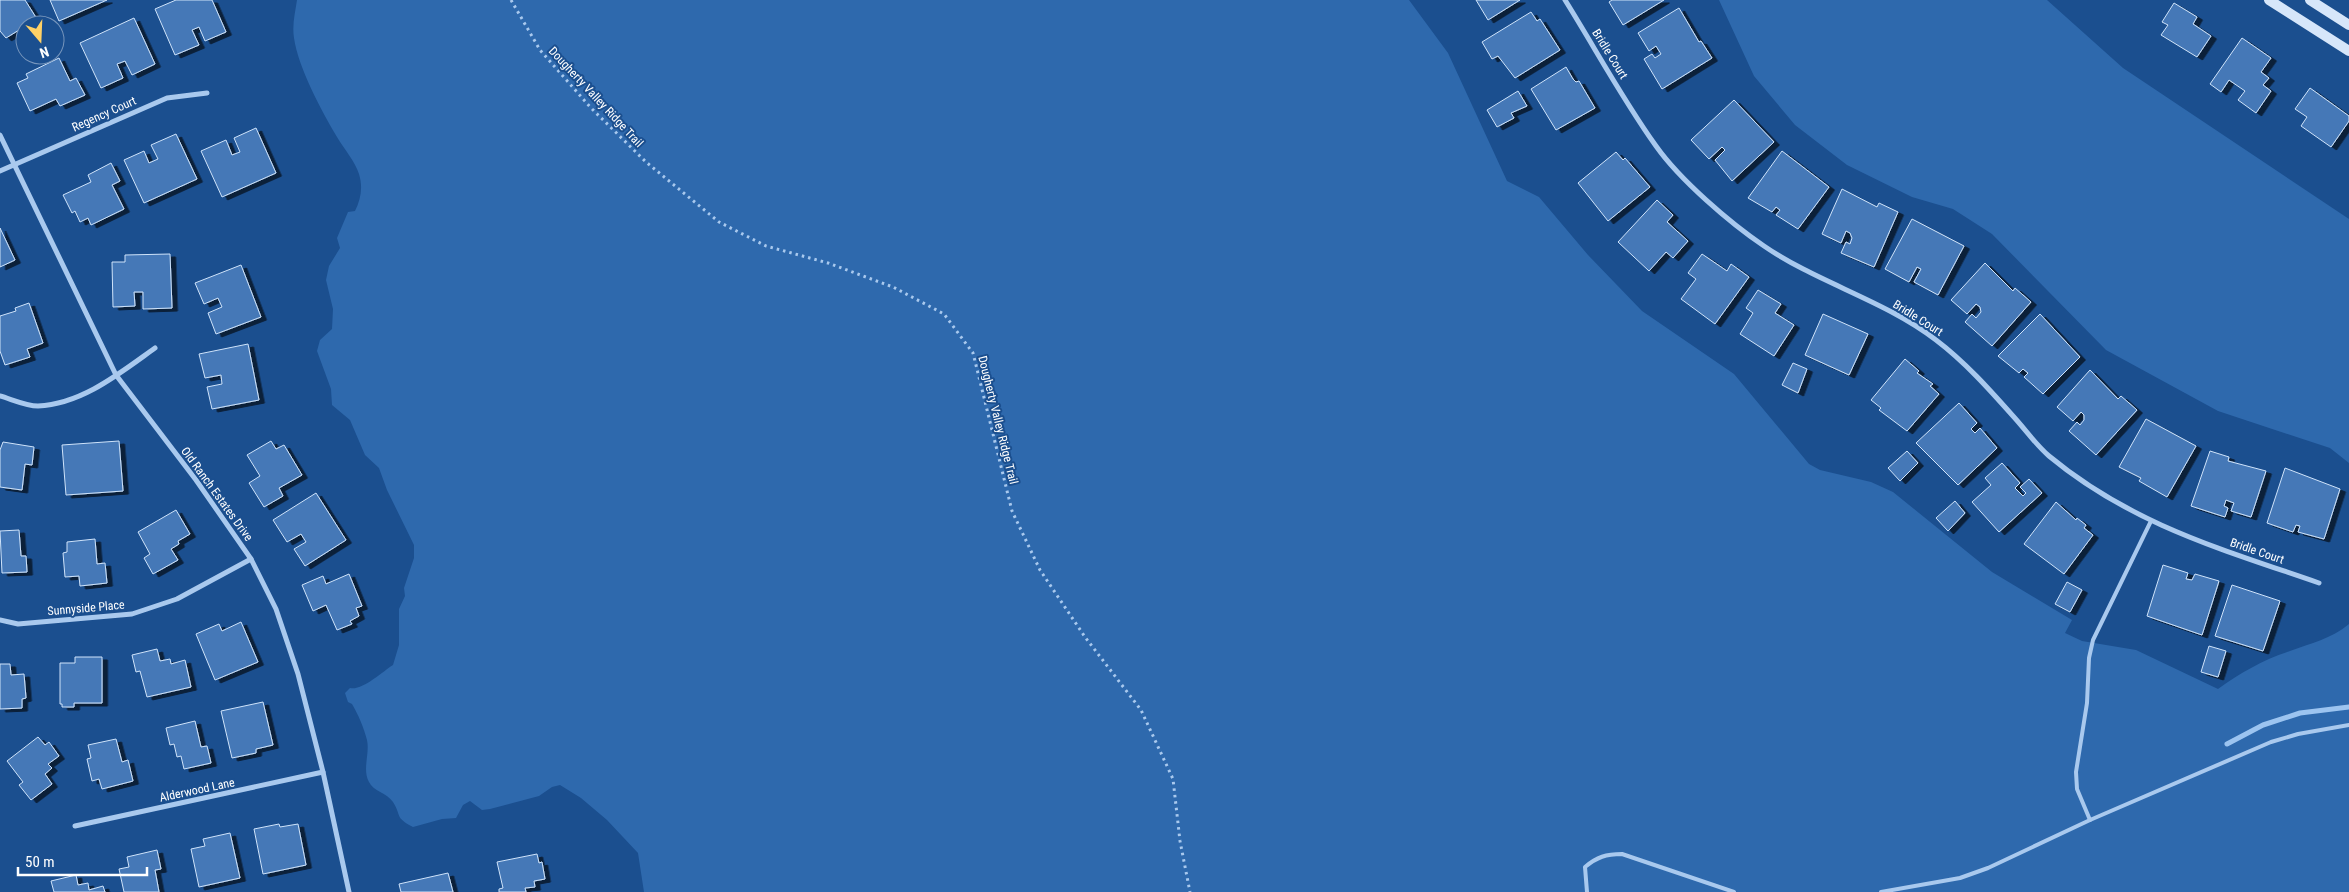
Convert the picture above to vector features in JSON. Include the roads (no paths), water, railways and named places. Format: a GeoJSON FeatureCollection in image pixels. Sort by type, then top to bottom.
{"type":"FeatureCollection","features":[{"type":"Feature","properties":{"kind":"main road"},"geometry":{"type":"LineString","coordinates":[[2269,0],[2349,51]]}},
{"type":"Feature","properties":{"kind":"main road"},"geometry":{"type":"LineString","coordinates":[[2310,0],[2349,25]]}},
{"type":"Feature","properties":{"kind":"street","name":"Bridle Court"},"geometry":{"type":"LineString","coordinates":[[1565,0],[1657,148],[1687,180],[1731,220],[1764,246],[1801,268],[1898,315],[1935,339],[1961,360],[1985,384],[2047,454],[2113,502],[2188,537],[2319,583]]}},
{"type":"Feature","properties":{"kind":"street","name":"Regency Court"},"geometry":{"type":"LineString","coordinates":[[0,171],[167,98],[207,93]]}},
{"type":"Feature","properties":{"kind":"street","name":"Old Ranch Estates Drive"},"geometry":{"type":"LineString","coordinates":[[0,135],[116,375],[196,480],[251,559],[276,609],[298,674],[323,772],[349,892]]}},
{"type":"Feature","properties":{"kind":"street"},"geometry":{"type":"LineString","coordinates":[[0,396],[36,406],[72,400],[116,375],[155,348]]}},
{"type":"Feature","properties":{"kind":"street","name":"Sunnyside Place"},"geometry":{"type":"LineString","coordinates":[[0,620],[18,624],[132,614],[177,599],[251,559]]}},
{"type":"Feature","properties":{"kind":"street","name":"Alderwood Lane"},"geometry":{"type":"LineString","coordinates":[[75,826],[323,772]]}},
{"type":"Feature","properties":{"kind":"lane"},"geometry":{"type":"LineString","coordinates":[[2090,820],[2077,789],[2076,772],[2087,703],[2089,658],[2093,640],[2151,521]]}},
{"type":"Feature","properties":{"kind":"lane"},"geometry":{"type":"LineString","coordinates":[[1880,892],[1960,878],[2036,847],[2090,820],[2271,742],[2317,730],[2349,725]]}},
{"type":"Feature","properties":{"kind":"lane"},"geometry":{"type":"LineString","coordinates":[[1588,892],[1585,867],[1595,858],[1622,854],[1734,892]]}},
{"type":"Feature","properties":{"kind":"waterway"},"geometry":{"type":"LineString","coordinates":[[2227,744],[2263,725],[2300,713],[2349,707]]}}]}
